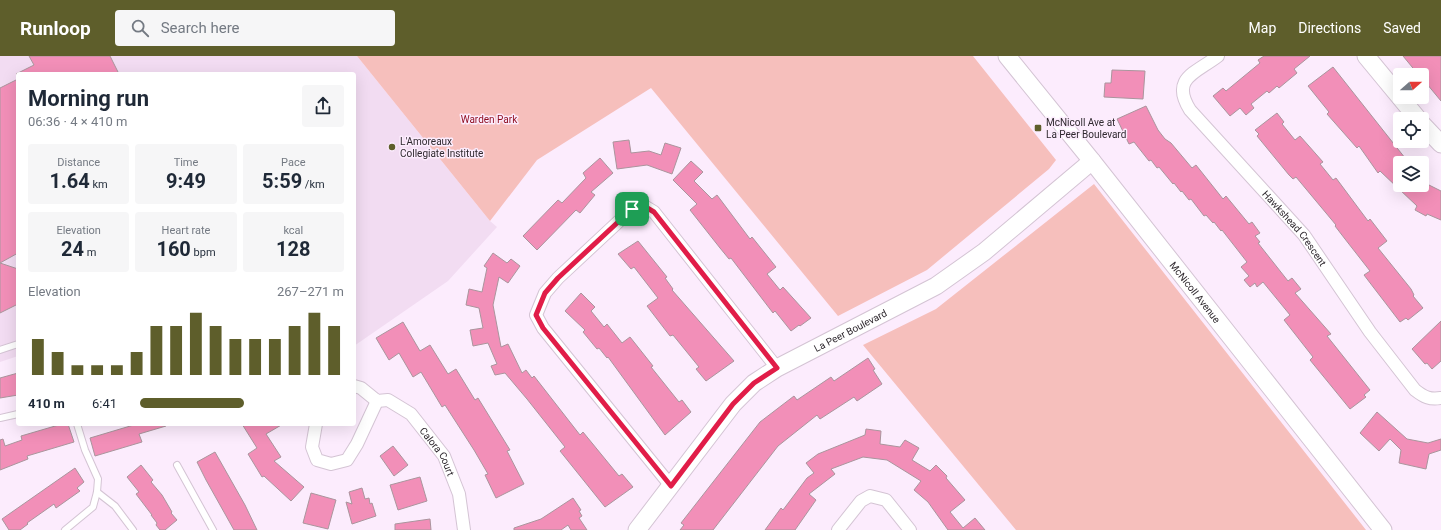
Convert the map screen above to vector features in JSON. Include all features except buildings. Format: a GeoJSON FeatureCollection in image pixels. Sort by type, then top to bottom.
{"type":"FeatureCollection","features":[{"type":"Feature","properties":{"kind":"street","name":"McNicoll Avenue"},"geometry":{"type":"LineString","coordinates":[[1007,56],[1092,161],[1383,530]]}},
{"type":"Feature","properties":{"kind":"street","name":"Hawkshead Crescent"},"geometry":{"type":"LineString","coordinates":[[1218,56],[1190,75],[1184,82],[1182,91],[1190,110],[1304,235],[1374,337],[1415,390],[1423,397],[1434,400],[1441,398]]}},
{"type":"Feature","properties":{"kind":"street"},"geometry":{"type":"LineString","coordinates":[[1366,56],[1412,112]]}},
{"type":"Feature","properties":{"kind":"street"},"geometry":{"type":"LineString","coordinates":[[1429,131],[1441,144]]}},
{"type":"Feature","properties":{"kind":"street","name":"La Peer Boulevard"},"geometry":{"type":"LineString","coordinates":[[637,530],[733,404],[754,383],[777,368],[936,286],[984,252],[1092,161]]}},
{"type":"Feature","properties":{"kind":"street"},"geometry":{"type":"LineString","coordinates":[[671,486],[543,328],[536,315],[545,293],[558,278],[632,209],[644,206],[654,212],[777,368]]}},
{"type":"Feature","properties":{"kind":"street","name":"Calora Court"},"geometry":{"type":"LineString","coordinates":[[356,387],[361,388],[377,401],[388,400],[411,414],[444,456],[459,494],[464,530]]}},
{"type":"Feature","properties":{"kind":"street"},"geometry":{"type":"LineString","coordinates":[[316,426],[312,447],[317,460],[331,464],[347,460],[357,444],[377,401]]}},
{"type":"Feature","properties":{"kind":"street"},"geometry":{"type":"LineString","coordinates":[[838,530],[861,501],[870,496],[886,500],[910,530]]}},
{"type":"Feature","properties":{"kind":"lane"},"geometry":{"type":"LineString","coordinates":[[0,350],[16,345]]}},
{"type":"Feature","properties":{"kind":"lane"},"geometry":{"type":"LineString","coordinates":[[0,418],[16,414]]}},
{"type":"Feature","properties":{"kind":"lane"},"geometry":{"type":"LineString","coordinates":[[65,530],[93,507],[97,492],[98,479],[85,450],[78,426]]}},
{"type":"Feature","properties":{"kind":"lane"},"geometry":{"type":"LineString","coordinates":[[177,465],[213,530]]}},
{"type":"Feature","properties":{"kind":"lane"},"geometry":{"type":"LineString","coordinates":[[97,492],[115,506],[133,530]]}},
{"type":"Feature","properties":{"kind":"shaded area","name":"L'Amoreaux Collegiate Institute"},"geometry":{"type":"Polygon","coordinates":[[[0,56],[357,56],[490,221],[497,227],[448,281],[356,345],[356,72],[16,72],[16,357],[0,362],[0,56]]]}},
{"type":"Feature","properties":{"kind":"green space","name":"Warden Park"},"geometry":{"type":"Polygon","coordinates":[[[357,56],[973,56],[1056,160],[1049,169],[927,270],[838,316],[651,88],[537,160],[490,221],[357,56]]]}},
{"type":"Feature","properties":{"kind":"green space"},"geometry":{"type":"Polygon","coordinates":[[[1094,184],[1366,530],[1016,530],[863,345],[936,309],[1094,184]]]}},
{"type":"Feature","properties":{"kind":"place","name":"McNicoll Ave at La Peer Boulevard"},"geometry":{"type":"Point","coordinates":[1038,128]}},
{"type":"Feature","properties":{"kind":"place","name":"L'Amoreaux Collegiate Institute"},"geometry":{"type":"Point","coordinates":[392,147]}},
{"type":"Feature","properties":{"kind":"route"},"geometry":{"type":"LineString","coordinates":[[644,206],[654,212],[777,368],[754,383],[733,404],[671,486],[543,328],[536,315],[545,293],[558,278],[632,209],[644,206]]}}]}
